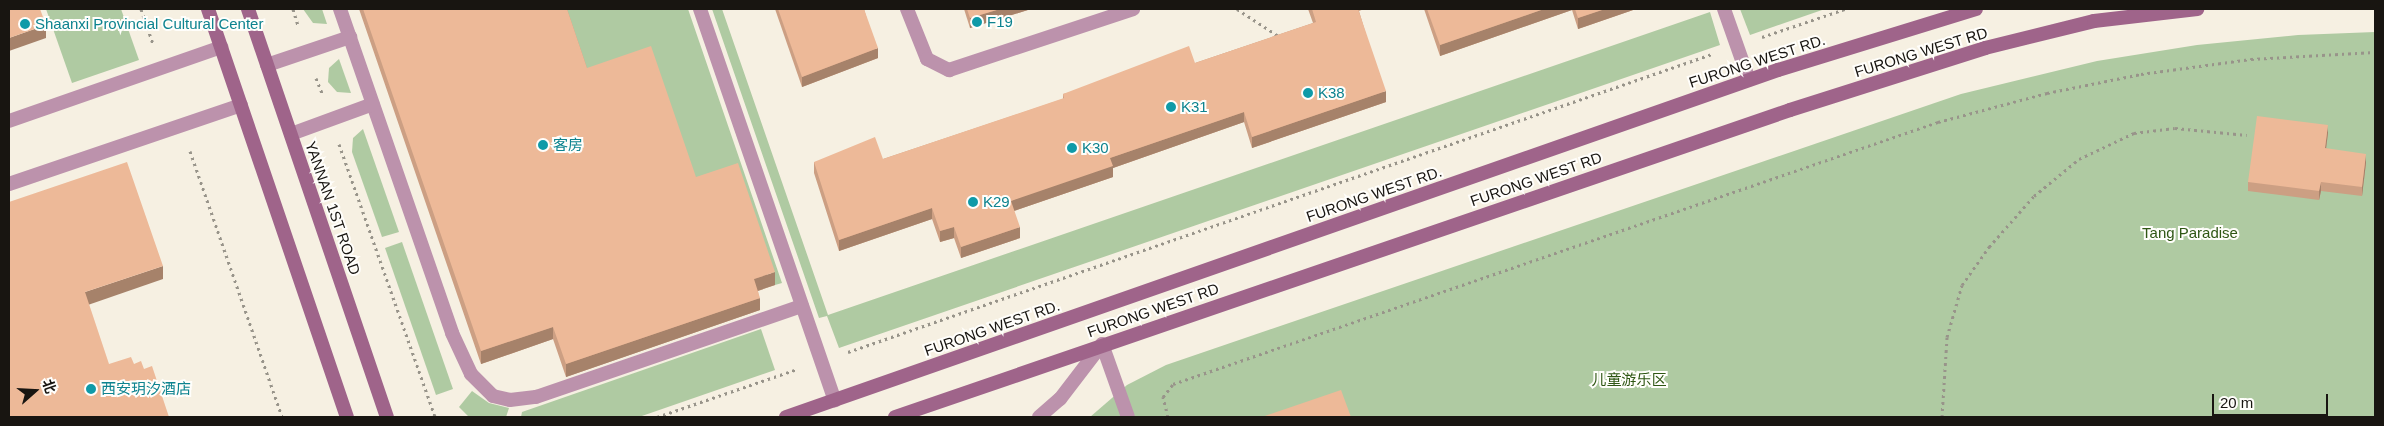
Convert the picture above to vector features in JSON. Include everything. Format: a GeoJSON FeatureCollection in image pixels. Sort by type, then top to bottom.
{"type":"FeatureCollection","features":[{"type":"Feature","properties":{"kind":"main road"},"geometry":{"type":"LineString","coordinates":[[208,9],[347,417]]}},
{"type":"Feature","properties":{"kind":"main road","name":"YANNAN 1ST ROAD"},"geometry":{"type":"LineString","coordinates":[[248,9],[387,417]]}},
{"type":"Feature","properties":{"kind":"main road","name":"FURONG WEST RD."},"geometry":{"type":"LineString","coordinates":[[786,417],[1749,80],[1976,9]]}},
{"type":"Feature","properties":{"kind":"main road","name":"FURONG WEST RD"},"geometry":{"type":"LineString","coordinates":[[895,417],[1102,344],[1790,110],[1984,48],[2094,21],[2197,9]]}},
{"type":"Feature","properties":{"kind":"street"},"geometry":{"type":"LineString","coordinates":[[340,9],[457,345],[471,374],[492,396],[517,400],[536,397],[802,306]]}},
{"type":"Feature","properties":{"kind":"street"},"geometry":{"type":"LineString","coordinates":[[700,9],[835,400]]}},
{"type":"Feature","properties":{"kind":"street"},"geometry":{"type":"LineString","coordinates":[[907,9],[928,59],[949,70],[1133,9]]}},
{"type":"Feature","properties":{"kind":"street"},"geometry":{"type":"LineString","coordinates":[[1724,9],[1749,80]]}},
{"type":"Feature","properties":{"kind":"street"},"geometry":{"type":"LineString","coordinates":[[267,66],[350,36]]}},
{"type":"Feature","properties":{"kind":"street"},"geometry":{"type":"LineString","coordinates":[[9,121],[222,47]]}},
{"type":"Feature","properties":{"kind":"street"},"geometry":{"type":"LineString","coordinates":[[291,134],[373,104]]}},
{"type":"Feature","properties":{"kind":"street"},"geometry":{"type":"LineString","coordinates":[[9,184],[240,105]]}},
{"type":"Feature","properties":{"kind":"street"},"geometry":{"type":"LineString","coordinates":[[1039,417],[1060,399],[1102,344]]}},
{"type":"Feature","properties":{"kind":"street"},"geometry":{"type":"LineString","coordinates":[[1102,344],[1128,417]]}},
{"type":"Feature","properties":{"kind":"path"},"geometry":{"type":"LineString","coordinates":[[141,9],[161,68]]}},
{"type":"Feature","properties":{"kind":"path"},"geometry":{"type":"LineString","coordinates":[[293,9],[435,417]]}},
{"type":"Feature","properties":{"kind":"path"},"geometry":{"type":"LineString","coordinates":[[1237,9],[1287,42]]}},
{"type":"Feature","properties":{"kind":"path"},"geometry":{"type":"LineString","coordinates":[[657,417],[1845,9]]}},
{"type":"Feature","properties":{"kind":"path"},"geometry":{"type":"LineString","coordinates":[[1168,417],[1163,397],[1173,384],[1938,122],[2047,93],[2141,74],[2226,62],[2375,52]]}},
{"type":"Feature","properties":{"kind":"path"},"geometry":{"type":"LineString","coordinates":[[181,125],[282,417]]}},
{"type":"Feature","properties":{"kind":"path"},"geometry":{"type":"LineString","coordinates":[[1942,417],[1947,337],[1962,285],[1988,247],[2034,196],[2079,159],[2134,133],[2164,128],[2247,135]]}},
{"type":"Feature","properties":{"kind":"green space"},"geometry":{"type":"Polygon","coordinates":[[[46,9],[121,9],[139,60],[72,83],[46,9]]]}},
{"type":"Feature","properties":{"kind":"green space"},"geometry":{"type":"Polygon","coordinates":[[[303,9],[322,9],[327,24],[313,23],[303,9]]]}},
{"type":"Feature","properties":{"kind":"green space"},"geometry":{"type":"Polygon","coordinates":[[[563,9],[688,9],[782,283],[775,285],[738,175],[714,203],[586,76],[563,9]]]}},
{"type":"Feature","properties":{"kind":"green space"},"geometry":{"type":"Polygon","coordinates":[[[712,9],[722,9],[828,315],[1710,12],[1720,45],[839,348],[827,316],[819,318],[712,9]]]}},
{"type":"Feature","properties":{"kind":"green space"},"geometry":{"type":"Polygon","coordinates":[[[1740,9],[1825,9],[1750,35],[1740,9]]]}},
{"type":"Feature","properties":{"kind":"green space","name":"Tang Paradise"},"geometry":{"type":"Polygon","coordinates":[[[2375,32],[2375,417],[1090,417],[1127,385],[1166,365],[1961,94],[2097,61],[2197,45],[2298,35],[2375,32]]]}},
{"type":"Feature","properties":{"kind":"green space"},"geometry":{"type":"Polygon","coordinates":[[[339,59],[351,93],[337,92],[328,82],[329,68],[339,59]]]}},
{"type":"Feature","properties":{"kind":"green space"},"geometry":{"type":"Polygon","coordinates":[[[363,129],[399,232],[382,237],[352,152],[353,138],[363,129]]]}},
{"type":"Feature","properties":{"kind":"green space"},"geometry":{"type":"Polygon","coordinates":[[[402,242],[453,389],[436,395],[385,248],[402,242]]]}},
{"type":"Feature","properties":{"kind":"green space"},"geometry":{"type":"Polygon","coordinates":[[[761,329],[775,370],[639,417],[521,417],[522,412],[761,329]]]}},
{"type":"Feature","properties":{"kind":"green space"},"geometry":{"type":"Polygon","coordinates":[[[472,391],[489,403],[509,408],[506,417],[468,416],[459,407],[472,391]]]}},
{"type":"Feature","properties":{"kind":"building","name":"Shaanxi Provincial Cultural Center"},"geometry":{"type":"Polygon","coordinates":[[[9,9],[40,9],[46,25],[9,38],[9,9]]]}},
{"type":"Feature","properties":{"kind":"building","name":"客房"},"geometry":{"type":"Polygon","coordinates":[[[363,9],[567,9],[587,68],[651,46],[696,177],[738,163],[775,272],[754,279],[760,298],[566,364],[553,327],[481,351],[363,9]]]}},
{"type":"Feature","properties":{"kind":"building"},"geometry":{"type":"Polygon","coordinates":[[[778,9],[864,9],[878,48],[802,77],[778,9]]]}},
{"type":"Feature","properties":{"kind":"building"},"geometry":{"type":"Polygon","coordinates":[[[967,9],[1000,9],[970,18],[967,9]]]}},
{"type":"Feature","properties":{"kind":"building"},"geometry":{"type":"Polygon","coordinates":[[[1312,9],[1358,9],[1386,91],[1252,137],[1244,112],[1110,158],[1113,166],[1011,201],[1020,227],[961,247],[954,227],[940,231],[932,208],[839,240],[814,162],[875,137],[883,159],[1064,98],[1063,94],[1189,46],[1195,63],[1316,22],[1312,9]]]}},
{"type":"Feature","properties":{"kind":"building"},"geometry":{"type":"Polygon","coordinates":[[[1427,9],[1544,9],[1440,45],[1427,9]]]}},
{"type":"Feature","properties":{"kind":"building"},"geometry":{"type":"Polygon","coordinates":[[[1575,9],[1605,9],[1578,18],[1575,9]]]}},
{"type":"Feature","properties":{"kind":"building"},"geometry":{"type":"Polygon","coordinates":[[[2257,116],[2328,125],[2325,148],[2366,154],[2362,187],[2321,182],[2319,191],[2248,182],[2257,116]]]}},
{"type":"Feature","properties":{"kind":"building"},"geometry":{"type":"Polygon","coordinates":[[[127,162],[163,266],[85,292],[109,364],[131,357],[134,364],[141,361],[144,369],[152,366],[169,417],[9,417],[9,202],[127,162]]]}},
{"type":"Feature","properties":{"kind":"building"},"geometry":{"type":"Polygon","coordinates":[[[1341,390],[1351,417],[1262,417],[1341,390]]]}},
{"type":"Feature","properties":{"kind":"place","name":"F19"},"geometry":{"type":"Point","coordinates":[977,22]}},
{"type":"Feature","properties":{"kind":"place","name":"Shaanxi Provincial Cultural Center"},"geometry":{"type":"Point","coordinates":[25,24]}},
{"type":"Feature","properties":{"kind":"place","name":"K38"},"geometry":{"type":"Point","coordinates":[1308,93]}},
{"type":"Feature","properties":{"kind":"place","name":"K31"},"geometry":{"type":"Point","coordinates":[1171,107]}},
{"type":"Feature","properties":{"kind":"place","name":"客房"},"geometry":{"type":"Point","coordinates":[543,145]}},
{"type":"Feature","properties":{"kind":"place","name":"K30"},"geometry":{"type":"Point","coordinates":[1072,148]}},
{"type":"Feature","properties":{"kind":"place","name":"K29"},"geometry":{"type":"Point","coordinates":[973,202]}},
{"type":"Feature","properties":{"kind":"place","name":"西安玥汐酒店"},"geometry":{"type":"Point","coordinates":[91,389]}},
{"type":"Feature","properties":{"kind":"park label","name":"儿童游乐区"},"geometry":{"type":"Point","coordinates":[1629,380]}}]}
